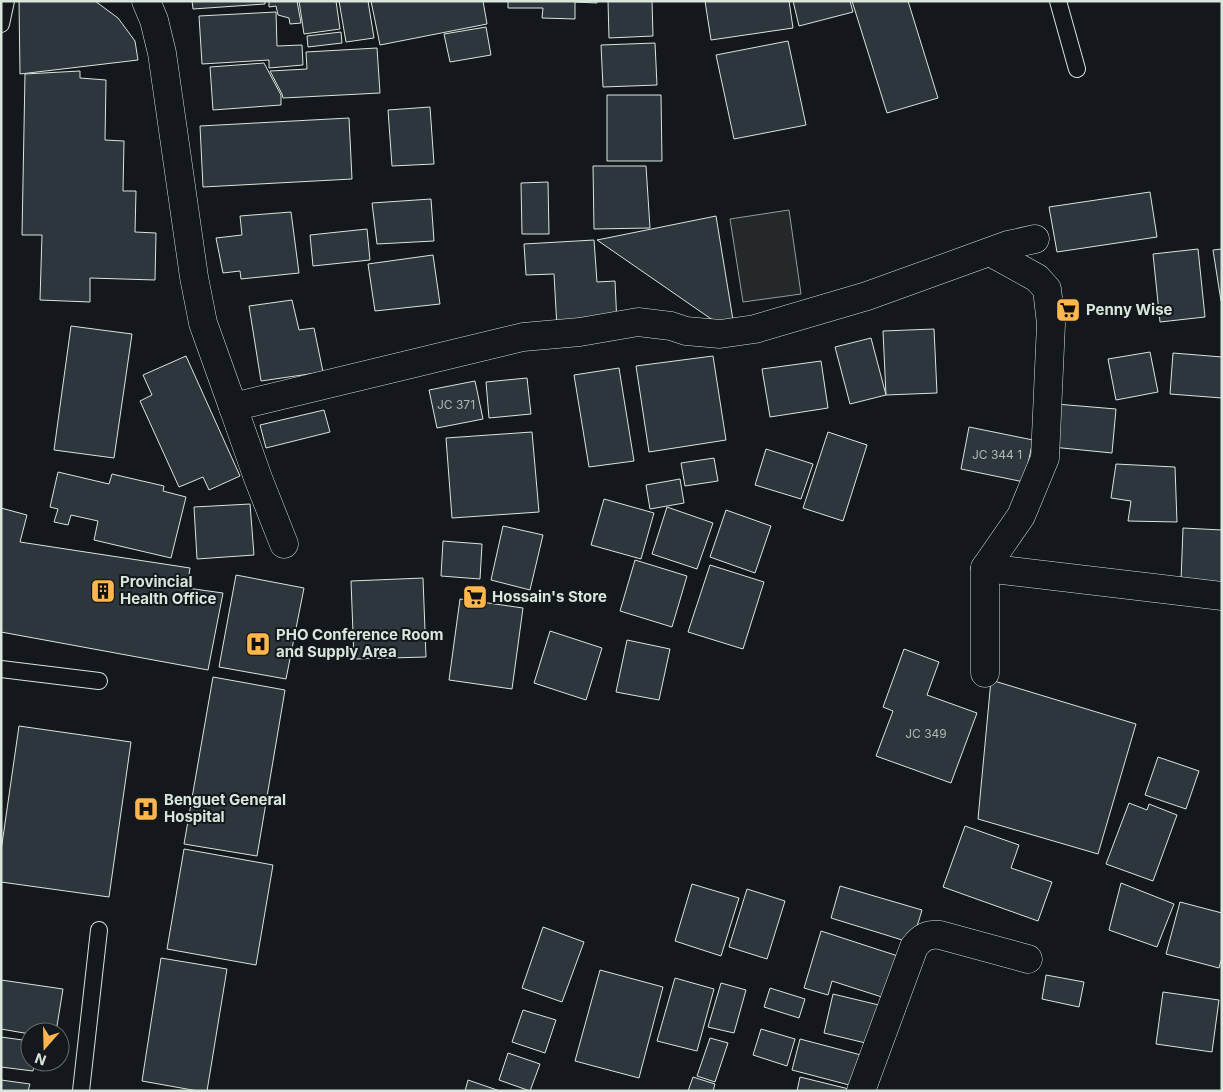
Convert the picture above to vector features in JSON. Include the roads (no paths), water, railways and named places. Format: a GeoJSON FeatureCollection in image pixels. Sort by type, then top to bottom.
{"type":"FeatureCollection","features":[{"type":"Feature","properties":{"kind":"street"},"geometry":{"type":"LineString","coordinates":[[146,1],[154,20],[162,53],[194,277],[203,323],[258,478],[284,544]]}},
{"type":"Feature","properties":{"kind":"street"},"geometry":{"type":"LineString","coordinates":[[233,406],[523,337],[616,327],[638,322],[671,326],[686,331],[720,334],[755,329],[867,296],[1008,245],[1035,239]]}},
{"type":"Feature","properties":{"kind":"street"},"geometry":{"type":"LineString","coordinates":[[986,673],[985,568],[1021,516],[1045,458],[1051,324],[1047,289],[1037,278],[990,252]]}},
{"type":"Feature","properties":{"kind":"street"},"geometry":{"type":"LineString","coordinates":[[985,568],[1222,596]]}},
{"type":"Feature","properties":{"kind":"street"},"geometry":{"type":"LineString","coordinates":[[861,1091],[914,947],[921,938],[930,934],[940,935],[1028,959]]}},
{"type":"Feature","properties":{"kind":"lane"},"geometry":{"type":"LineString","coordinates":[[1,24],[6,1]]}},
{"type":"Feature","properties":{"kind":"lane"},"geometry":{"type":"LineString","coordinates":[[1058,1],[1077,69]]}},
{"type":"Feature","properties":{"kind":"lane"},"geometry":{"type":"LineString","coordinates":[[1,669],[99,681]]}},
{"type":"Feature","properties":{"kind":"lane"},"geometry":{"type":"LineString","coordinates":[[81,1091],[99,930]]}},
{"type":"Feature","properties":{"kind":"place","name":"Penny Wise"},"geometry":{"type":"Point","coordinates":[1068,310]}},
{"type":"Feature","properties":{"kind":"place","name":"Provincial Health Office"},"geometry":{"type":"Point","coordinates":[103,591]}},
{"type":"Feature","properties":{"kind":"place","name":"Hossain's Store"},"geometry":{"type":"Point","coordinates":[475,597]}},
{"type":"Feature","properties":{"kind":"place","name":"PHO Conference Room and Supply Area"},"geometry":{"type":"Point","coordinates":[258,644]}},
{"type":"Feature","properties":{"kind":"place","name":"Benguet General Hospital"},"geometry":{"type":"Point","coordinates":[146,809]}}]}
